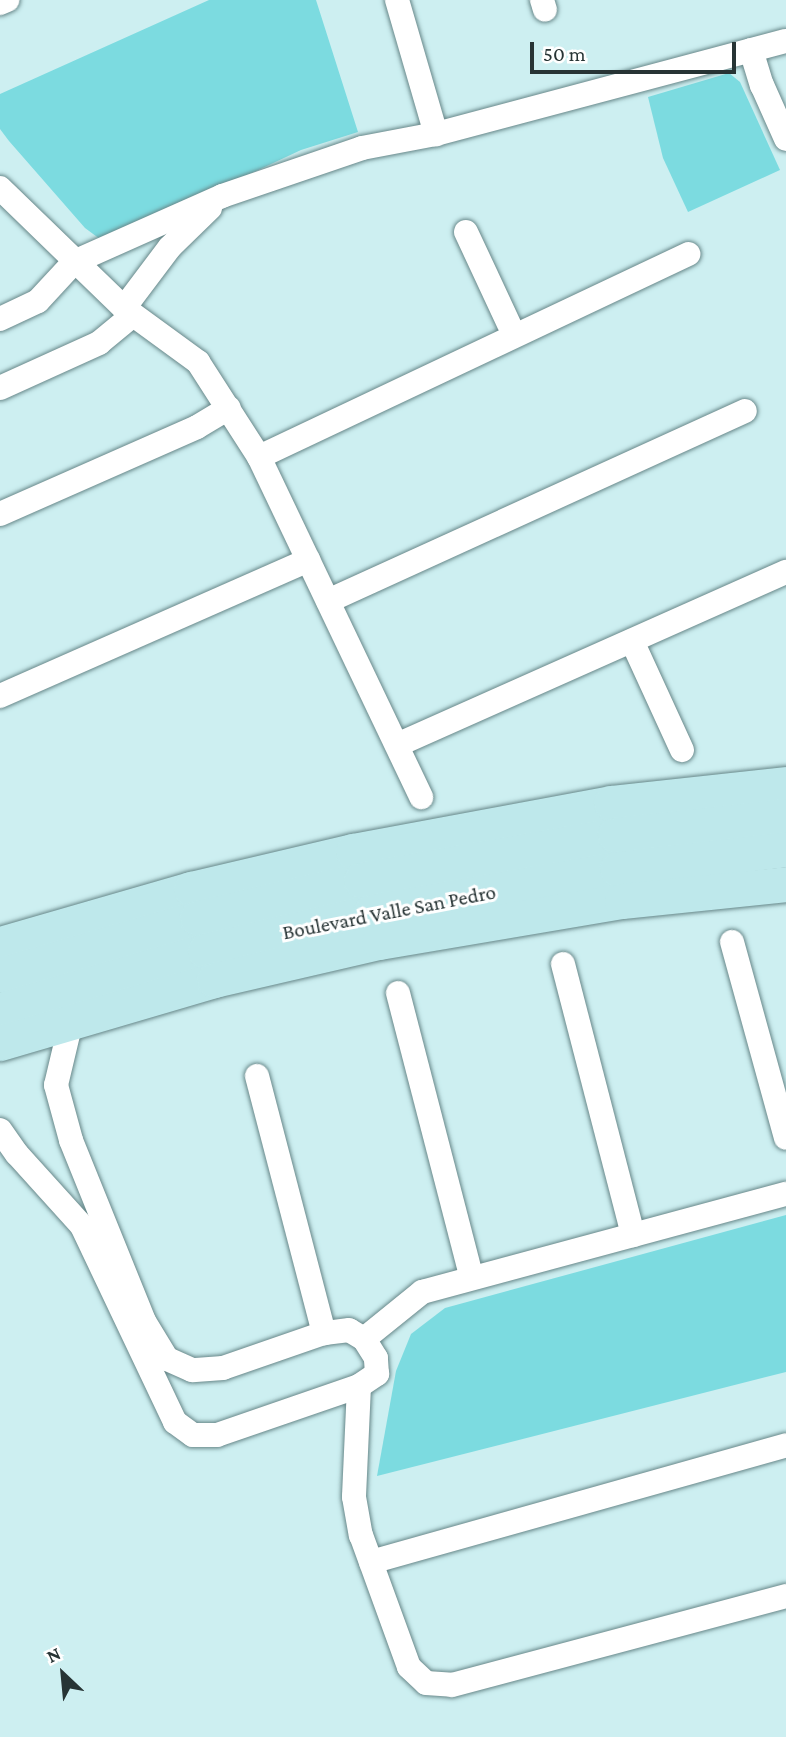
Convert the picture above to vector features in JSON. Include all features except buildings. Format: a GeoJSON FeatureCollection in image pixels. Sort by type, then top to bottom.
{"type":"FeatureCollection","features":[{"type":"Feature","properties":{"kind":"main road"},"geometry":{"type":"LineString","coordinates":[[0,944],[191,889],[353,851],[611,803],[786,783]]}},
{"type":"Feature","properties":{"kind":"main road","name":"Boulevard Valle San Pedro"},"geometry":{"type":"LineString","coordinates":[[0,975],[197,918],[361,880],[615,835],[786,816]]}},
{"type":"Feature","properties":{"kind":"main road","name":"Boulevard Valle San Pedro"},"geometry":{"type":"LineString","coordinates":[[0,1010],[205,951],[371,912],[617,869],[786,849]]}},
{"type":"Feature","properties":{"kind":"main road","name":"Boulevard Valle San Pedro"},"geometry":{"type":"LineString","coordinates":[[0,1043],[214,980],[379,942],[622,901],[786,884]]}},
{"type":"Feature","properties":{"kind":"street"},"geometry":{"type":"LineString","coordinates":[[0,3],[7,0]]}},
{"type":"Feature","properties":{"kind":"street"},"geometry":{"type":"LineString","coordinates":[[397,0],[436,134]]}},
{"type":"Feature","properties":{"kind":"street"},"geometry":{"type":"LineString","coordinates":[[0,319],[37,302],[74,262],[222,196],[362,148],[436,134],[786,41]]}},
{"type":"Feature","properties":{"kind":"street"},"geometry":{"type":"LineString","coordinates":[[751,50],[762,85],[786,139]]}},
{"type":"Feature","properties":{"kind":"street"},"geometry":{"type":"LineString","coordinates":[[0,189],[128,312],[198,362],[259,457],[421,797]]}},
{"type":"Feature","properties":{"kind":"street"},"geometry":{"type":"LineString","coordinates":[[0,388],[99,343],[128,312],[170,247],[222,196]]}},
{"type":"Feature","properties":{"kind":"street"},"geometry":{"type":"LineString","coordinates":[[466,232],[514,335]]}},
{"type":"Feature","properties":{"kind":"street"},"geometry":{"type":"LineString","coordinates":[[259,457],[688,254]]}},
{"type":"Feature","properties":{"kind":"street"},"geometry":{"type":"LineString","coordinates":[[0,514],[197,427],[229,408]]}},
{"type":"Feature","properties":{"kind":"street"},"geometry":{"type":"LineString","coordinates":[[328,601],[746,411]]}},
{"type":"Feature","properties":{"kind":"street"},"geometry":{"type":"LineString","coordinates":[[0,696],[309,560]]}},
{"type":"Feature","properties":{"kind":"street"},"geometry":{"type":"LineString","coordinates":[[397,746],[786,572]]}},
{"type":"Feature","properties":{"kind":"street"},"geometry":{"type":"LineString","coordinates":[[632,640],[682,750]]}},
{"type":"Feature","properties":{"kind":"street"},"geometry":{"type":"LineString","coordinates":[[732,942],[786,1138]]}},
{"type":"Feature","properties":{"kind":"street"},"geometry":{"type":"LineString","coordinates":[[564,964],[633,1235]]}},
{"type":"Feature","properties":{"kind":"street"},"geometry":{"type":"LineString","coordinates":[[398,993],[471,1276]]}},
{"type":"Feature","properties":{"kind":"street"},"geometry":{"type":"LineString","coordinates":[[0,1130],[17,1154],[82,1226],[175,1422],[193,1435],[217,1435],[359,1386],[377,1374],[376,1358],[364,1339],[349,1329],[324,1333],[223,1368],[191,1370],[167,1359],[144,1321],[71,1140],[56,1085],[71,1022]]}},
{"type":"Feature","properties":{"kind":"street"},"geometry":{"type":"LineString","coordinates":[[257,1076],[324,1333]]}},
{"type":"Feature","properties":{"kind":"street"},"geometry":{"type":"LineString","coordinates":[[364,1339],[422,1292],[471,1276],[786,1194]]}},
{"type":"Feature","properties":{"kind":"street"},"geometry":{"type":"LineString","coordinates":[[359,1386],[354,1497],[371,1562],[409,1667],[426,1683],[452,1685],[786,1596]]}},
{"type":"Feature","properties":{"kind":"street"},"geometry":{"type":"LineString","coordinates":[[371,1562],[786,1445]]}},
{"type":"Feature","properties":{"kind":"shaded area"},"geometry":{"type":"Polygon","coordinates":[[[209,0],[316,0],[358,132],[301,150],[104,242],[85,228],[0,129],[0,94],[209,0]]]}},
{"type":"Feature","properties":{"kind":"shaded area"},"geometry":{"type":"Polygon","coordinates":[[[729,73],[740,82],[780,170],[688,212],[663,158],[648,97],[729,73]]]}},
{"type":"Feature","properties":{"kind":"shaded area"},"geometry":{"type":"Polygon","coordinates":[[[786,1215],[786,1372],[377,1476],[396,1371],[411,1334],[445,1308],[786,1215]]]}}]}
